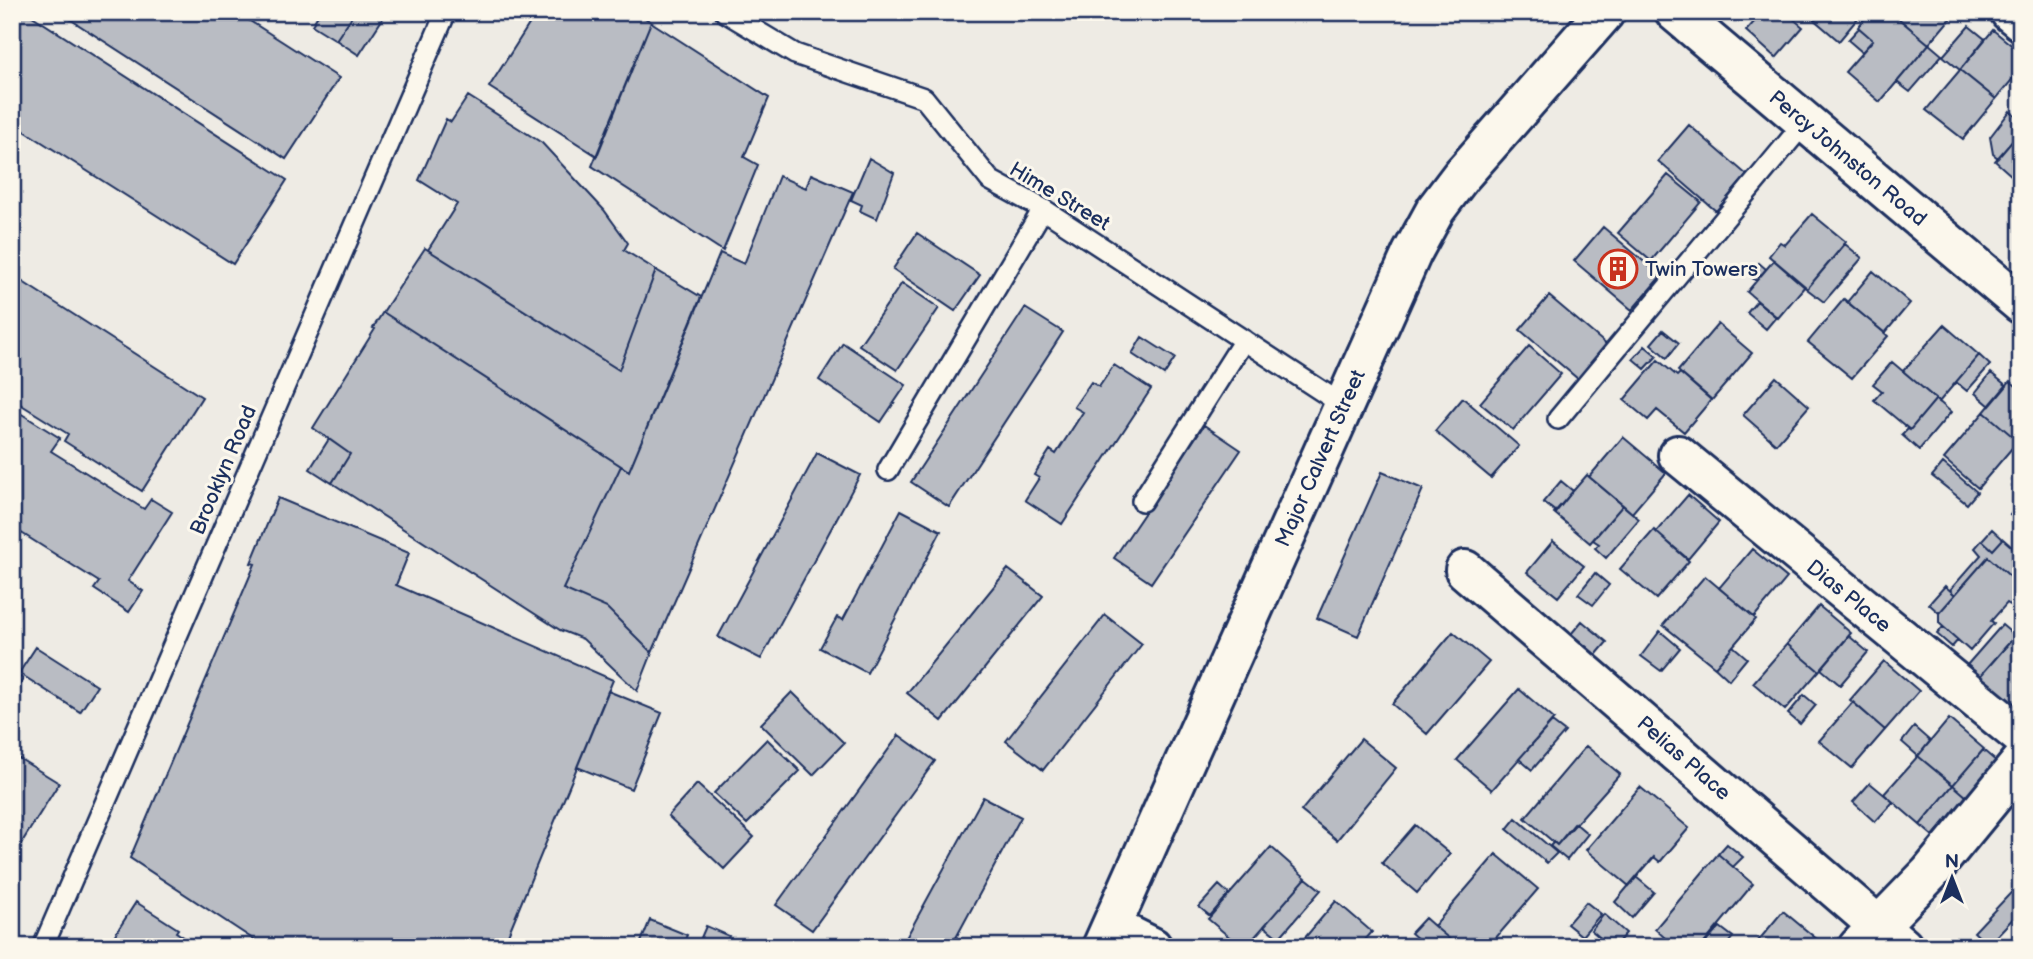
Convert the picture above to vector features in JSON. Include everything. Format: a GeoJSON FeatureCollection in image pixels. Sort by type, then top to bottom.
{"type":"FeatureCollection","features":[{"type":"Feature","properties":{"kind":"street","name":"Major Calvert Street"},"geometry":{"type":"LineString","coordinates":[[1107,937],[1412,253],[1436,209],[1461,176],[1605,12]]}},
{"type":"Feature","properties":{"kind":"street","name":"Percy Johnston Road"},"geometry":{"type":"LineString","coordinates":[[1675,12],[2021,304]]}},
{"type":"Feature","properties":{"kind":"street"},"geometry":{"type":"LineString","coordinates":[[2010,12],[2021,21]]}},
{"type":"Feature","properties":{"kind":"street","name":"Dias Place"},"geometry":{"type":"LineString","coordinates":[[1678,455],[2021,736]]}},
{"type":"Feature","properties":{"kind":"street","name":"Pelias Place"},"geometry":{"type":"LineString","coordinates":[[1465,570],[1880,940]]}},
{"type":"Feature","properties":{"kind":"street"},"geometry":{"type":"LineString","coordinates":[[1880,940],[1930,873],[2021,762]]}},
{"type":"Feature","properties":{"kind":"street"},"geometry":{"type":"LineString","coordinates":[[1107,937],[1152,947]]}},
{"type":"Feature","properties":{"kind":"lane","name":"Brooklyn Road"},"geometry":{"type":"LineString","coordinates":[[43,947],[446,12]]}},
{"type":"Feature","properties":{"kind":"lane","name":"Hime Street"},"geometry":{"type":"LineString","coordinates":[[725,12],[795,54],[924,98],[990,180],[1042,209],[1343,405]]}},
{"type":"Feature","properties":{"kind":"lane"},"geometry":{"type":"LineString","coordinates":[[1558,419],[1805,122]]}},
{"type":"Feature","properties":{"kind":"lane"},"geometry":{"type":"LineString","coordinates":[[888,470],[1042,209]]}},
{"type":"Feature","properties":{"kind":"lane"},"geometry":{"type":"LineString","coordinates":[[1142,501],[1244,340]]}},
{"type":"Feature","properties":{"kind":"building"},"geometry":{"type":"Polygon","coordinates":[[[12,12],[26,12],[287,180],[233,264],[12,123],[12,12]]]}},
{"type":"Feature","properties":{"kind":"building"},"geometry":{"type":"Polygon","coordinates":[[[59,12],[236,12],[339,78],[286,159],[59,12]]]}},
{"type":"Feature","properties":{"kind":"building"},"geometry":{"type":"Polygon","coordinates":[[[320,12],[355,12],[336,40],[312,25],[320,12]]]}},
{"type":"Feature","properties":{"kind":"building"},"geometry":{"type":"Polygon","coordinates":[[[355,12],[387,12],[359,55],[336,40],[355,12]]]}},
{"type":"Feature","properties":{"kind":"building"},"geometry":{"type":"Polygon","coordinates":[[[537,12],[636,12],[651,22],[597,156],[489,87],[537,12]]]}},
{"type":"Feature","properties":{"kind":"building"},"geometry":{"type":"Polygon","coordinates":[[[1763,12],[1785,12],[1803,27],[1776,58],[1746,31],[1763,12]]]}},
{"type":"Feature","properties":{"kind":"building"},"geometry":{"type":"Polygon","coordinates":[[[1805,12],[1863,12],[1839,41],[1805,12]]]}},
{"type":"Feature","properties":{"kind":"building"},"geometry":{"type":"Polygon","coordinates":[[[1870,12],[1891,12],[1929,44],[1880,102],[1845,72],[1873,40],[1858,27],[1870,12]]]}},
{"type":"Feature","properties":{"kind":"building"},"geometry":{"type":"Polygon","coordinates":[[[1956,12],[1929,44],[1893,14],[1956,12]]]}},
{"type":"Feature","properties":{"kind":"building"},"geometry":{"type":"Polygon","coordinates":[[[651,22],[769,98],[744,157],[758,165],[723,251],[592,166],[651,22]]]}},
{"type":"Feature","properties":{"kind":"building"},"geometry":{"type":"Polygon","coordinates":[[[1969,26],[1985,39],[1960,70],[1943,56],[1969,26]]]}},
{"type":"Feature","properties":{"kind":"building"},"geometry":{"type":"Polygon","coordinates":[[[1859,28],[1873,40],[1862,52],[1848,40],[1859,28]]]}},
{"type":"Feature","properties":{"kind":"building"},"geometry":{"type":"Polygon","coordinates":[[[1993,30],[2021,53],[2021,69],[1996,99],[1960,70],[1993,30]]]}},
{"type":"Feature","properties":{"kind":"building"},"geometry":{"type":"Polygon","coordinates":[[[1929,44],[1942,55],[1910,92],[1897,82],[1929,44]]]}},
{"type":"Feature","properties":{"kind":"building"},"geometry":{"type":"Polygon","coordinates":[[[1960,70],[1996,99],[1963,139],[1926,110],[1960,70]]]}},
{"type":"Feature","properties":{"kind":"building"},"geometry":{"type":"Polygon","coordinates":[[[468,96],[542,143],[604,210],[628,243],[624,250],[656,270],[619,370],[428,250],[457,204],[419,180],[446,119],[451,122],[468,96]]]}},
{"type":"Feature","properties":{"kind":"building"},"geometry":{"type":"Polygon","coordinates":[[[2010,111],[2021,120],[2021,131],[1998,158],[1993,154],[1990,137],[2010,111]]]}},
{"type":"Feature","properties":{"kind":"building"},"geometry":{"type":"Polygon","coordinates":[[[1689,125],[1747,175],[1716,211],[1658,161],[1689,125]]]}},
{"type":"Feature","properties":{"kind":"building"},"geometry":{"type":"Polygon","coordinates":[[[2021,131],[2021,184],[1995,161],[2021,131]]]}},
{"type":"Feature","properties":{"kind":"building"},"geometry":{"type":"Polygon","coordinates":[[[869,158],[894,173],[877,219],[860,211],[862,205],[851,200],[869,158]]]}},
{"type":"Feature","properties":{"kind":"building"},"geometry":{"type":"Polygon","coordinates":[[[811,174],[853,192],[652,653],[607,608],[563,589],[621,466],[629,471],[720,253],[744,264],[779,176],[806,188],[811,174]]]}},
{"type":"Feature","properties":{"kind":"building"},"geometry":{"type":"Polygon","coordinates":[[[1668,175],[1701,202],[1651,261],[1618,233],[1668,175]]]}},
{"type":"Feature","properties":{"kind":"building"},"geometry":{"type":"Polygon","coordinates":[[[1812,214],[1846,242],[1807,289],[1769,256],[1780,242],[1785,245],[1812,214]]]}},
{"type":"Feature","properties":{"kind":"building","name":"Twin Towers"},"geometry":{"type":"Polygon","coordinates":[[[1603,227],[1661,276],[1632,310],[1574,261],[1603,227]]]}},
{"type":"Feature","properties":{"kind":"building"},"geometry":{"type":"Polygon","coordinates":[[[917,233],[980,275],[955,311],[893,269],[917,233]]]}},
{"type":"Feature","properties":{"kind":"building"},"geometry":{"type":"Polygon","coordinates":[[[1845,244],[1862,258],[1824,302],[1807,289],[1845,244]]]}},
{"type":"Feature","properties":{"kind":"building"},"geometry":{"type":"Polygon","coordinates":[[[425,248],[619,370],[656,270],[701,297],[629,471],[383,312],[425,248]]]}},
{"type":"Feature","properties":{"kind":"building"},"geometry":{"type":"Polygon","coordinates":[[[1774,260],[1805,286],[1778,318],[1747,292],[1774,260]]]}},
{"type":"Feature","properties":{"kind":"building"},"geometry":{"type":"Polygon","coordinates":[[[1759,263],[1766,269],[1756,281],[1749,275],[1759,263]]]}},
{"type":"Feature","properties":{"kind":"building"},"geometry":{"type":"Polygon","coordinates":[[[1873,271],[1910,303],[1885,333],[1847,302],[1873,271]]]}},
{"type":"Feature","properties":{"kind":"building"},"geometry":{"type":"Polygon","coordinates":[[[12,275],[202,397],[142,491],[64,441],[68,434],[12,399],[12,275]]]}},
{"type":"Feature","properties":{"kind":"building"},"geometry":{"type":"Polygon","coordinates":[[[902,283],[939,308],[897,370],[859,345],[902,283]]]}},
{"type":"Feature","properties":{"kind":"building"},"geometry":{"type":"Polygon","coordinates":[[[1549,296],[1607,345],[1578,379],[1520,330],[1549,296]]]}},
{"type":"Feature","properties":{"kind":"building"},"geometry":{"type":"Polygon","coordinates":[[[1844,299],[1888,336],[1852,378],[1808,342],[1844,299]]]}},
{"type":"Feature","properties":{"kind":"building"},"geometry":{"type":"Polygon","coordinates":[[[1757,301],[1776,317],[1766,329],[1747,313],[1757,301]]]}},
{"type":"Feature","properties":{"kind":"building"},"geometry":{"type":"Polygon","coordinates":[[[1025,308],[1063,332],[949,507],[911,482],[1025,308]]]}},
{"type":"Feature","properties":{"kind":"building"},"geometry":{"type":"Polygon","coordinates":[[[383,312],[621,466],[563,589],[607,608],[652,653],[637,691],[583,639],[560,630],[332,483],[350,454],[313,428],[383,312]]]}},
{"type":"Feature","properties":{"kind":"building"},"geometry":{"type":"Polygon","coordinates":[[[1718,324],[1752,353],[1712,400],[1678,371],[1718,324]]]}},
{"type":"Feature","properties":{"kind":"building"},"geometry":{"type":"Polygon","coordinates":[[[1944,325],[1979,355],[1939,402],[1903,371],[1944,325]]]}},
{"type":"Feature","properties":{"kind":"building"},"geometry":{"type":"Polygon","coordinates":[[[1663,330],[1679,343],[1667,358],[1651,344],[1663,330]]]}},
{"type":"Feature","properties":{"kind":"building"},"geometry":{"type":"Polygon","coordinates":[[[1142,337],[1175,358],[1164,375],[1132,354],[1142,337]]]}},
{"type":"Feature","properties":{"kind":"building"},"geometry":{"type":"Polygon","coordinates":[[[843,343],[906,385],[881,422],[819,380],[843,343]]]}},
{"type":"Feature","properties":{"kind":"building"},"geometry":{"type":"Polygon","coordinates":[[[1529,346],[1561,374],[1513,430],[1480,403],[1529,346]]]}},
{"type":"Feature","properties":{"kind":"building"},"geometry":{"type":"Polygon","coordinates":[[[1645,346],[1657,356],[1645,369],[1633,359],[1645,346]]]}},
{"type":"Feature","properties":{"kind":"building"},"geometry":{"type":"Polygon","coordinates":[[[1979,355],[1990,365],[1967,391],[1956,382],[1979,355]]]}},
{"type":"Feature","properties":{"kind":"building"},"geometry":{"type":"Polygon","coordinates":[[[1658,360],[1677,376],[1680,373],[1711,400],[1684,432],[1657,410],[1648,420],[1624,400],[1658,360]]]}},
{"type":"Feature","properties":{"kind":"building"},"geometry":{"type":"Polygon","coordinates":[[[1892,362],[1936,399],[1910,430],[1874,400],[1882,391],[1873,384],[1892,362]]]}},
{"type":"Feature","properties":{"kind":"building"},"geometry":{"type":"Polygon","coordinates":[[[1114,365],[1151,389],[1062,524],[1025,500],[1039,478],[1034,475],[1050,450],[1056,454],[1083,412],[1074,407],[1091,382],[1099,387],[1114,365]]]}},
{"type":"Feature","properties":{"kind":"building"},"geometry":{"type":"Polygon","coordinates":[[[1991,373],[2007,386],[1990,406],[1975,393],[1991,373]]]}},
{"type":"Feature","properties":{"kind":"building"},"geometry":{"type":"Polygon","coordinates":[[[1776,377],[1809,406],[1776,444],[1743,415],[1776,377]]]}},
{"type":"Feature","properties":{"kind":"building"},"geometry":{"type":"Polygon","coordinates":[[[2010,381],[2021,390],[2021,438],[2018,441],[1984,412],[2010,381]]]}},
{"type":"Feature","properties":{"kind":"building"},"geometry":{"type":"Polygon","coordinates":[[[1463,398],[1519,446],[1491,478],[1435,431],[1463,398]]]}},
{"type":"Feature","properties":{"kind":"building"},"geometry":{"type":"Polygon","coordinates":[[[1936,399],[1951,412],[1919,450],[1902,435],[1910,430],[1936,399]]]}},
{"type":"Feature","properties":{"kind":"building"},"geometry":{"type":"Polygon","coordinates":[[[12,408],[60,438],[51,451],[144,509],[151,499],[172,512],[128,581],[143,591],[129,612],[94,589],[99,582],[12,527],[12,408]]]}},
{"type":"Feature","properties":{"kind":"building"},"geometry":{"type":"Polygon","coordinates":[[[1984,412],[2018,441],[1978,488],[1944,459],[1984,412]]]}},
{"type":"Feature","properties":{"kind":"building"},"geometry":{"type":"Polygon","coordinates":[[[1204,425],[1241,450],[1151,583],[1114,558],[1204,425]]]}},
{"type":"Feature","properties":{"kind":"building"},"geometry":{"type":"Polygon","coordinates":[[[1623,437],[1666,473],[1632,513],[1589,477],[1623,437]]]}},
{"type":"Feature","properties":{"kind":"building"},"geometry":{"type":"Polygon","coordinates":[[[329,439],[350,454],[332,483],[310,469],[329,439]]]}},
{"type":"Feature","properties":{"kind":"building"},"geometry":{"type":"Polygon","coordinates":[[[817,453],[860,475],[761,659],[718,637],[817,453]]]}},
{"type":"Feature","properties":{"kind":"building"},"geometry":{"type":"Polygon","coordinates":[[[1943,463],[1977,492],[1967,504],[1932,476],[1943,463]]]}},
{"type":"Feature","properties":{"kind":"building"},"geometry":{"type":"Polygon","coordinates":[[[1382,472],[1423,489],[1358,636],[1317,618],[1382,472]]]}},
{"type":"Feature","properties":{"kind":"building"},"geometry":{"type":"Polygon","coordinates":[[[1587,475],[1623,505],[1590,543],[1554,513],[1587,475]]]}},
{"type":"Feature","properties":{"kind":"building"},"geometry":{"type":"Polygon","coordinates":[[[1561,481],[1573,491],[1556,512],[1543,502],[1561,481]]]}},
{"type":"Feature","properties":{"kind":"building"},"geometry":{"type":"Polygon","coordinates":[[[1688,495],[1719,522],[1688,559],[1656,532],[1688,495]]]}},
{"type":"Feature","properties":{"kind":"building"},"geometry":{"type":"Polygon","coordinates":[[[278,498],[409,553],[396,585],[613,680],[503,947],[265,947],[130,858],[255,564],[251,563],[278,498]]]}},
{"type":"Feature","properties":{"kind":"building"},"geometry":{"type":"Polygon","coordinates":[[[2021,502],[2021,524],[2010,515],[2021,502]]]}},
{"type":"Feature","properties":{"kind":"building"},"geometry":{"type":"Polygon","coordinates":[[[1623,505],[1639,519],[1606,558],[1595,548],[1599,544],[1593,540],[1623,505]]]}},
{"type":"Feature","properties":{"kind":"building"},"geometry":{"type":"Polygon","coordinates":[[[901,510],[941,531],[867,673],[820,648],[837,617],[843,620],[901,510]]]}},
{"type":"Feature","properties":{"kind":"building"},"geometry":{"type":"Polygon","coordinates":[[[1992,529],[2003,539],[1993,550],[1982,540],[1992,529]]]}},
{"type":"Feature","properties":{"kind":"building"},"geometry":{"type":"Polygon","coordinates":[[[1654,530],[1689,561],[1656,599],[1620,569],[1654,530]]]}},
{"type":"Feature","properties":{"kind":"building"},"geometry":{"type":"Polygon","coordinates":[[[2003,539],[2021,555],[2021,586],[1988,557],[1955,595],[1950,590],[1981,555],[1975,548],[1982,540],[1993,550],[2003,539]]]}},
{"type":"Feature","properties":{"kind":"building"},"geometry":{"type":"Polygon","coordinates":[[[1553,541],[1584,566],[1558,597],[1527,572],[1553,541]]]}},
{"type":"Feature","properties":{"kind":"building"},"geometry":{"type":"Polygon","coordinates":[[[1752,549],[1787,578],[1754,617],[1719,588],[1752,549]]]}},
{"type":"Feature","properties":{"kind":"building"},"geometry":{"type":"Polygon","coordinates":[[[1988,557],[2021,586],[2021,592],[1991,621],[1994,623],[1970,651],[1939,623],[1939,613],[1988,557]]]}},
{"type":"Feature","properties":{"kind":"building"},"geometry":{"type":"Polygon","coordinates":[[[1008,569],[1043,596],[942,721],[907,693],[1008,569]]]}},
{"type":"Feature","properties":{"kind":"building"},"geometry":{"type":"Polygon","coordinates":[[[1595,573],[1609,585],[1593,605],[1578,594],[1595,573]]]}},
{"type":"Feature","properties":{"kind":"building"},"geometry":{"type":"Polygon","coordinates":[[[1705,576],[1756,619],[1715,667],[1663,625],[1705,576]]]}},
{"type":"Feature","properties":{"kind":"building"},"geometry":{"type":"Polygon","coordinates":[[[1945,586],[1955,595],[1939,613],[1929,604],[1945,586]]]}},
{"type":"Feature","properties":{"kind":"building"},"geometry":{"type":"Polygon","coordinates":[[[1819,606],[1851,633],[1819,671],[1787,644],[1819,606]]]}},
{"type":"Feature","properties":{"kind":"building"},"geometry":{"type":"Polygon","coordinates":[[[1105,615],[1142,644],[1043,770],[1006,741],[1105,615]]]}},
{"type":"Feature","properties":{"kind":"building"},"geometry":{"type":"Polygon","coordinates":[[[1582,621],[1607,642],[1596,655],[1571,634],[1582,621]]]}},
{"type":"Feature","properties":{"kind":"building"},"geometry":{"type":"Polygon","coordinates":[[[2002,625],[2015,636],[1980,676],[1967,665],[2002,625]]]}},
{"type":"Feature","properties":{"kind":"building"},"geometry":{"type":"Polygon","coordinates":[[[1943,627],[1958,640],[1952,647],[1937,634],[1943,627]]]}},
{"type":"Feature","properties":{"kind":"building"},"geometry":{"type":"Polygon","coordinates":[[[1660,631],[1680,648],[1661,671],[1641,656],[1660,631]]]}},
{"type":"Feature","properties":{"kind":"building"},"geometry":{"type":"Polygon","coordinates":[[[1453,632],[1489,662],[1427,734],[1392,704],[1453,632]]]}},
{"type":"Feature","properties":{"kind":"building"},"geometry":{"type":"Polygon","coordinates":[[[2017,634],[2021,637],[2021,712],[1976,681],[2017,634]]]}},
{"type":"Feature","properties":{"kind":"building"},"geometry":{"type":"Polygon","coordinates":[[[1849,636],[1868,652],[1840,685],[1821,669],[1849,636]]]}},
{"type":"Feature","properties":{"kind":"building"},"geometry":{"type":"Polygon","coordinates":[[[1787,644],[1819,671],[1785,710],[1753,683],[1787,644]]]}},
{"type":"Feature","properties":{"kind":"building"},"geometry":{"type":"Polygon","coordinates":[[[1733,646],[1747,658],[1729,680],[1715,667],[1733,646]]]}},
{"type":"Feature","properties":{"kind":"building"},"geometry":{"type":"Polygon","coordinates":[[[36,647],[97,686],[80,712],[19,673],[36,647]]]}},
{"type":"Feature","properties":{"kind":"building"},"geometry":{"type":"Polygon","coordinates":[[[1884,661],[1919,691],[1885,730],[1850,700],[1884,661]]]}},
{"type":"Feature","properties":{"kind":"building"},"geometry":{"type":"Polygon","coordinates":[[[12,672],[23,679],[12,696],[12,672]]]}},
{"type":"Feature","properties":{"kind":"building"},"geometry":{"type":"Polygon","coordinates":[[[1519,689],[1554,719],[1492,790],[1457,760],[1519,689]]]}},
{"type":"Feature","properties":{"kind":"building"},"geometry":{"type":"Polygon","coordinates":[[[608,691],[662,713],[631,789],[577,767],[608,691]]]}},
{"type":"Feature","properties":{"kind":"building"},"geometry":{"type":"Polygon","coordinates":[[[792,692],[844,743],[813,775],[761,724],[792,692]]]}},
{"type":"Feature","properties":{"kind":"building"},"geometry":{"type":"Polygon","coordinates":[[[1804,695],[1816,705],[1800,724],[1788,714],[1804,695]]]}},
{"type":"Feature","properties":{"kind":"building"},"geometry":{"type":"Polygon","coordinates":[[[1853,702],[1885,730],[1852,768],[1819,741],[1853,702]]]}},
{"type":"Feature","properties":{"kind":"building"},"geometry":{"type":"Polygon","coordinates":[[[1949,719],[1984,749],[1953,785],[1918,756],[1949,719]]]}},
{"type":"Feature","properties":{"kind":"building"},"geometry":{"type":"Polygon","coordinates":[[[1552,722],[1565,732],[1532,770],[1519,759],[1552,722]]]}},
{"type":"Feature","properties":{"kind":"building"},"geometry":{"type":"Polygon","coordinates":[[[1914,727],[1930,741],[1918,756],[1902,742],[1914,727]]]}},
{"type":"Feature","properties":{"kind":"building"},"geometry":{"type":"Polygon","coordinates":[[[899,735],[935,761],[812,930],[776,905],[899,735]]]}},
{"type":"Feature","properties":{"kind":"building"},"geometry":{"type":"Polygon","coordinates":[[[767,739],[800,771],[747,824],[714,793],[767,739]]]}},
{"type":"Feature","properties":{"kind":"building"},"geometry":{"type":"Polygon","coordinates":[[[1361,739],[1396,768],[1337,840],[1301,811],[1361,739]]]}},
{"type":"Feature","properties":{"kind":"building"},"geometry":{"type":"Polygon","coordinates":[[[1586,746],[1620,774],[1557,845],[1525,818],[1586,746]]]}},
{"type":"Feature","properties":{"kind":"building"},"geometry":{"type":"Polygon","coordinates":[[[1983,750],[1997,762],[1967,797],[1953,785],[1983,750]]]}},
{"type":"Feature","properties":{"kind":"building"},"geometry":{"type":"Polygon","coordinates":[[[12,754],[59,783],[12,858],[12,754]]]}},
{"type":"Feature","properties":{"kind":"building"},"geometry":{"type":"Polygon","coordinates":[[[1918,756],[1953,785],[1920,825],[1884,794],[1918,756]]]}},
{"type":"Feature","properties":{"kind":"building"},"geometry":{"type":"Polygon","coordinates":[[[1870,783],[1893,802],[1875,822],[1853,802],[1870,783]]]}},
{"type":"Feature","properties":{"kind":"building"},"geometry":{"type":"Polygon","coordinates":[[[697,784],[754,837],[724,869],[668,816],[697,784]]]}},
{"type":"Feature","properties":{"kind":"building"},"geometry":{"type":"Polygon","coordinates":[[[1953,785],[1967,797],[1933,836],[1920,825],[1953,785]]]}},
{"type":"Feature","properties":{"kind":"building"},"geometry":{"type":"Polygon","coordinates":[[[1640,787],[1689,828],[1660,862],[1654,857],[1629,886],[1586,850],[1640,787]]]}},
{"type":"Feature","properties":{"kind":"building"},"geometry":{"type":"Polygon","coordinates":[[[983,797],[1021,817],[951,947],[923,947],[906,938],[983,797]]]}},
{"type":"Feature","properties":{"kind":"building"},"geometry":{"type":"Polygon","coordinates":[[[1516,818],[1557,853],[1547,863],[1507,829],[1516,818]]]}},
{"type":"Feature","properties":{"kind":"building"},"geometry":{"type":"Polygon","coordinates":[[[1575,823],[1588,834],[1567,860],[1550,846],[1554,842],[1557,845],[1575,823]]]}},
{"type":"Feature","properties":{"kind":"building"},"geometry":{"type":"Polygon","coordinates":[[[1415,825],[1450,854],[1417,893],[1382,863],[1415,825]]]}},
{"type":"Feature","properties":{"kind":"building"},"geometry":{"type":"Polygon","coordinates":[[[1727,844],[1743,857],[1733,867],[1718,854],[1727,844]]]}},
{"type":"Feature","properties":{"kind":"building"},"geometry":{"type":"Polygon","coordinates":[[[1271,847],[1306,878],[1246,947],[1241,947],[1208,919],[1271,847]]]}},
{"type":"Feature","properties":{"kind":"building"},"geometry":{"type":"Polygon","coordinates":[[[1496,854],[1538,889],[1488,947],[1459,947],[1434,926],[1496,854]]]}},
{"type":"Feature","properties":{"kind":"building"},"geometry":{"type":"Polygon","coordinates":[[[1718,854],[1753,884],[1701,947],[1675,947],[1655,929],[1718,854]]]}},
{"type":"Feature","properties":{"kind":"building"},"geometry":{"type":"Polygon","coordinates":[[[1636,877],[1654,892],[1632,918],[1615,902],[1636,877]]]}},
{"type":"Feature","properties":{"kind":"building"},"geometry":{"type":"Polygon","coordinates":[[[1306,878],[1321,890],[1279,938],[1264,926],[1306,878]]]}},
{"type":"Feature","properties":{"kind":"building"},"geometry":{"type":"Polygon","coordinates":[[[2021,882],[2021,910],[1988,945],[1974,932],[2021,882]]]}},
{"type":"Feature","properties":{"kind":"building"},"geometry":{"type":"Polygon","coordinates":[[[1219,885],[1229,894],[1210,916],[1199,907],[1219,885]]]}},
{"type":"Feature","properties":{"kind":"building"},"geometry":{"type":"Polygon","coordinates":[[[1336,901],[1372,932],[1359,947],[1297,947],[1336,901]]]}},
{"type":"Feature","properties":{"kind":"building"},"geometry":{"type":"Polygon","coordinates":[[[136,902],[178,929],[176,932],[199,947],[107,947],[136,902]]]}},
{"type":"Feature","properties":{"kind":"building"},"geometry":{"type":"Polygon","coordinates":[[[1586,902],[1601,914],[1582,936],[1567,924],[1586,902]]]}},
{"type":"Feature","properties":{"kind":"building"},"geometry":{"type":"Polygon","coordinates":[[[1783,911],[1819,941],[1814,947],[1753,947],[1783,911]]]}},
{"type":"Feature","properties":{"kind":"building"},"geometry":{"type":"Polygon","coordinates":[[[1604,914],[1626,933],[1614,947],[1591,930],[1604,914]]]}},
{"type":"Feature","properties":{"kind":"building"},"geometry":{"type":"Polygon","coordinates":[[[1425,918],[1459,947],[1427,947],[1411,933],[1425,918]]]}},
{"type":"Feature","properties":{"kind":"building"},"geometry":{"type":"Polygon","coordinates":[[[650,920],[687,935],[682,947],[639,947],[650,920]]]}},
{"type":"Feature","properties":{"kind":"building"},"geometry":{"type":"Polygon","coordinates":[[[706,926],[729,936],[724,947],[697,947],[706,926]]]}},
{"type":"Feature","properties":{"kind":"building"},"geometry":{"type":"Polygon","coordinates":[[[1720,927],[1733,937],[1725,947],[1711,947],[1706,942],[1720,927]]]}},
{"type":"Feature","properties":{"kind":"place","name":"Twin Towers"},"geometry":{"type":"Point","coordinates":[1618,269]}}]}
